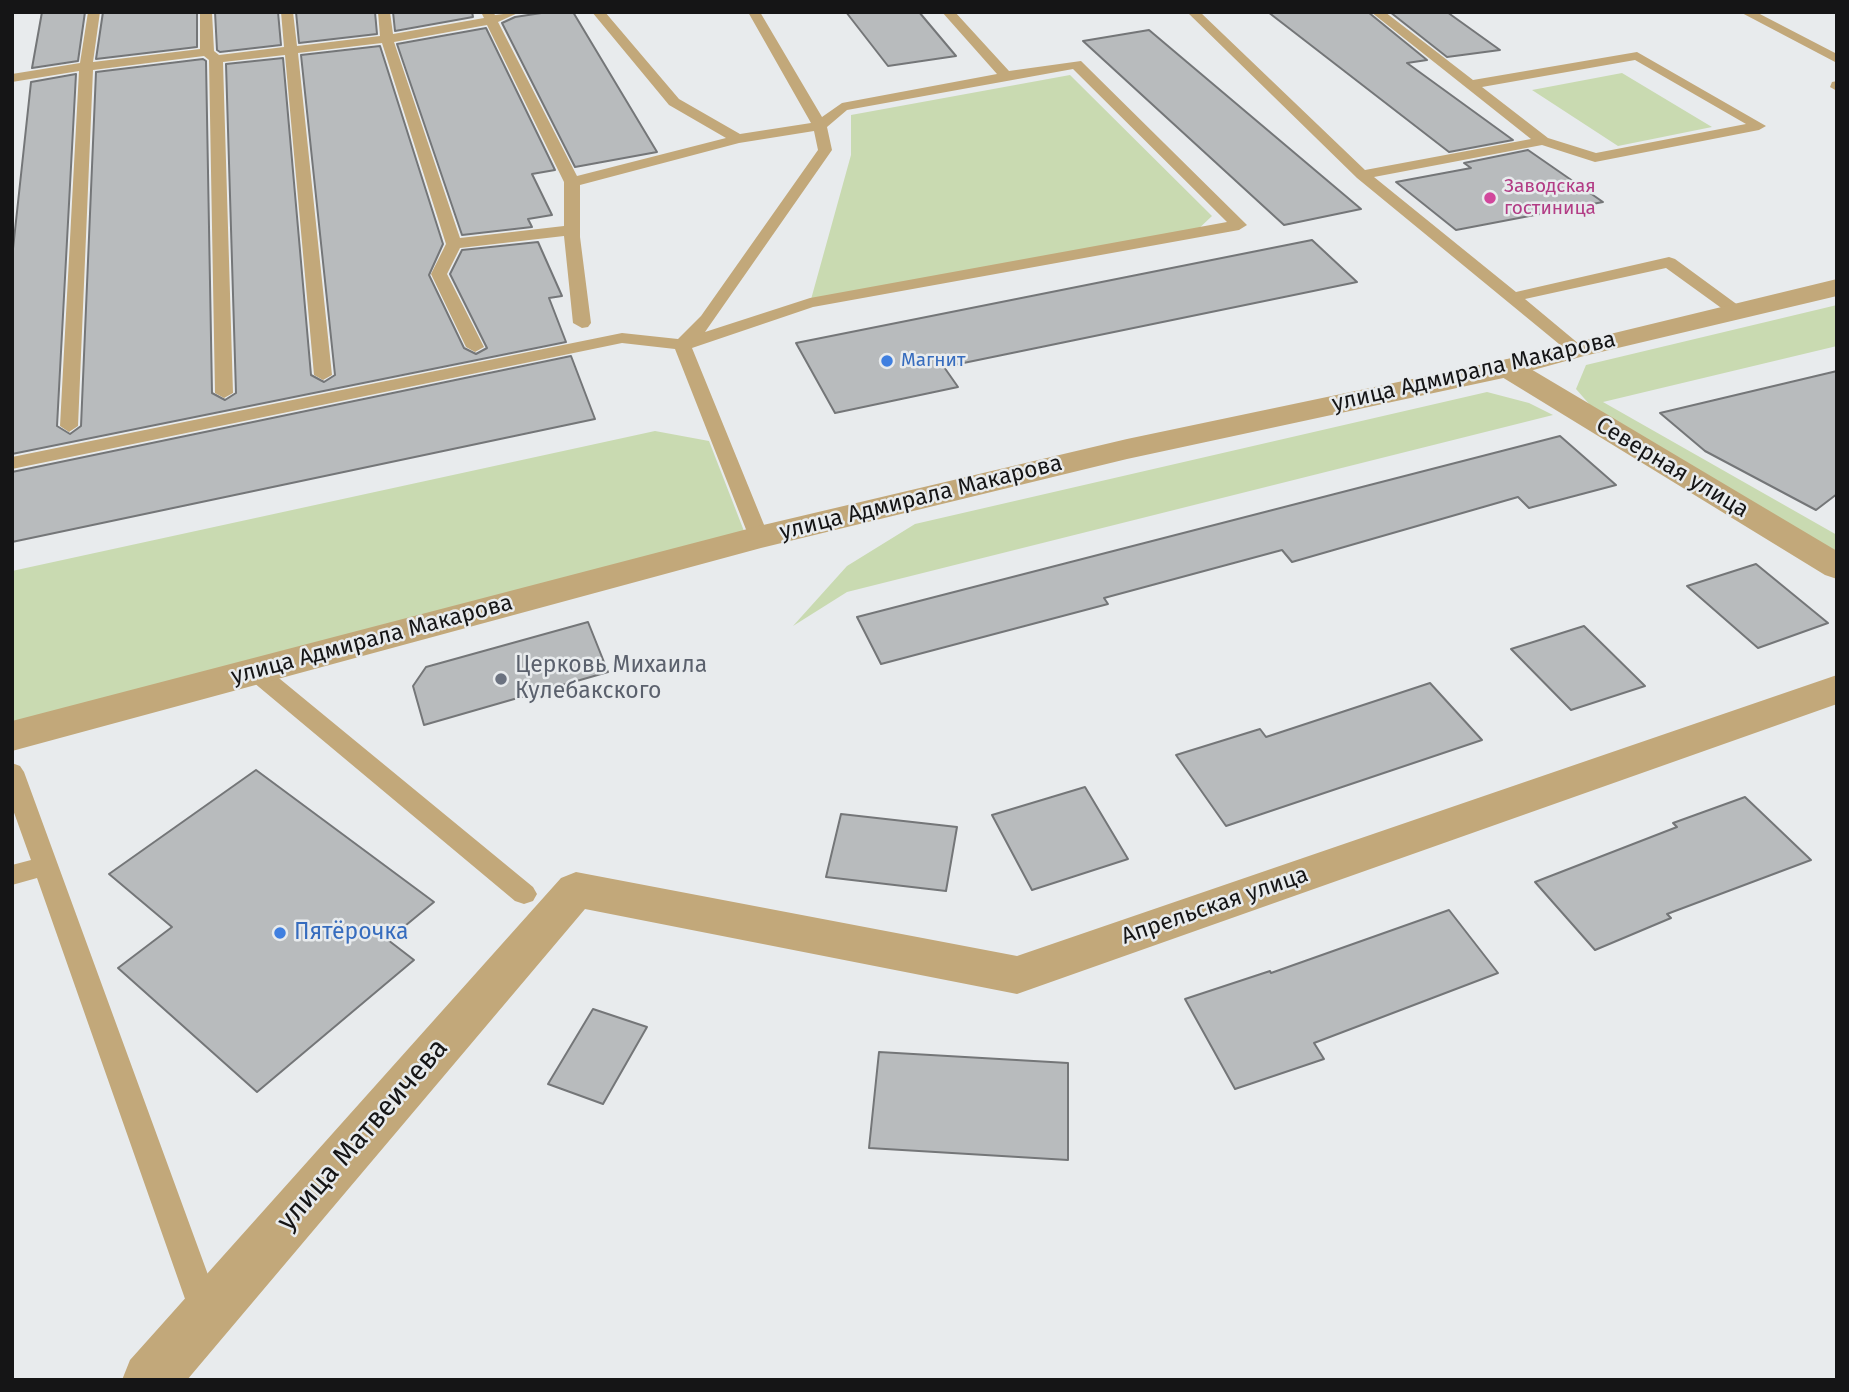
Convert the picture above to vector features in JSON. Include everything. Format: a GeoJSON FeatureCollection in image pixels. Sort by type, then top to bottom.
{"type":"FeatureCollection","features":[{"type":"Feature","properties":{"kind":"street","name":"улица Адмирала Макарова"},"geometry":{"type":"LineString","coordinates":[[12,736],[759,537],[1126,449],[1508,368],[1576,349],[1837,287]]}},
{"type":"Feature","properties":{"kind":"street","name":"Северная улица"},"geometry":{"type":"LineString","coordinates":[[1508,368],[1837,567]]}},
{"type":"Feature","properties":{"kind":"street","name":"Апрельская улица"},"geometry":{"type":"LineString","coordinates":[[576,890],[1017,975],[1837,689]]}},
{"type":"Feature","properties":{"kind":"street","name":"улица Матвеичева"},"geometry":{"type":"LineString","coordinates":[[150,1380],[576,890]]}},
{"type":"Feature","properties":{"kind":"lane"},"geometry":{"type":"LineString","coordinates":[[69,426],[86,66],[94,12]]}},
{"type":"Feature","properties":{"kind":"lane"},"geometry":{"type":"LineString","coordinates":[[206,12],[212,56],[224,393]]}},
{"type":"Feature","properties":{"kind":"lane"},"geometry":{"type":"LineString","coordinates":[[287,12],[323,374]]}},
{"type":"Feature","properties":{"kind":"lane"},"geometry":{"type":"LineString","coordinates":[[384,12],[387,38],[454,244],[439,274],[475,346]]}},
{"type":"Feature","properties":{"kind":"lane"},"geometry":{"type":"LineString","coordinates":[[12,78],[86,66],[289,52],[387,38],[514,12]]}},
{"type":"Feature","properties":{"kind":"lane"},"geometry":{"type":"LineString","coordinates":[[598,12],[674,102],[738,139]]}},
{"type":"Feature","properties":{"kind":"lane"},"geometry":{"type":"LineString","coordinates":[[682,345],[707,320],[825,150],[820,126],[754,12]]}},
{"type":"Feature","properties":{"kind":"lane"},"geometry":{"type":"LineString","coordinates":[[948,12],[1006,76]]}},
{"type":"Feature","properties":{"kind":"lane"},"geometry":{"type":"LineString","coordinates":[[1193,12],[1362,175],[1576,349]]}},
{"type":"Feature","properties":{"kind":"lane"},"geometry":{"type":"LineString","coordinates":[[1377,12],[1543,141],[1595,158],[1759,126],[1637,56],[1473,84]]}},
{"type":"Feature","properties":{"kind":"lane"},"geometry":{"type":"LineString","coordinates":[[1746,12],[1837,58]]}},
{"type":"Feature","properties":{"kind":"lane"},"geometry":{"type":"LineString","coordinates":[[489,17],[572,182],[572,230],[582,323]]}},
{"type":"Feature","properties":{"kind":"lane"},"geometry":{"type":"LineString","coordinates":[[12,463],[622,338],[682,345],[810,303],[1239,225],[1076,64],[842,107],[820,126],[738,139],[572,182]]}},
{"type":"Feature","properties":{"kind":"lane"},"geometry":{"type":"LineString","coordinates":[[1362,175],[1543,141]]}},
{"type":"Feature","properties":{"kind":"lane"},"geometry":{"type":"LineString","coordinates":[[454,244],[572,230]]}},
{"type":"Feature","properties":{"kind":"lane"},"geometry":{"type":"LineString","coordinates":[[1514,297],[1669,262],[1737,311]]}},
{"type":"Feature","properties":{"kind":"lane"},"geometry":{"type":"LineString","coordinates":[[682,345],[759,537]]}},
{"type":"Feature","properties":{"kind":"lane"},"geometry":{"type":"LineString","coordinates":[[256,671],[524,894]]}},
{"type":"Feature","properties":{"kind":"lane"},"geometry":{"type":"LineString","coordinates":[[12,772],[207,1315]]}},
{"type":"Feature","properties":{"kind":"lane"},"geometry":{"type":"LineString","coordinates":[[12,875],[46,866]]}},
{"type":"Feature","properties":{"kind":"green space"},"geometry":{"type":"Polygon","coordinates":[[[1622,73],[1712,127],[1618,146],[1532,90],[1622,73]]]}},
{"type":"Feature","properties":{"kind":"green space"},"geometry":{"type":"Polygon","coordinates":[[[1070,75],[1212,216],[1193,234],[810,303],[851,155],[851,115],[1070,75]]]}},
{"type":"Feature","properties":{"kind":"green space"},"geometry":{"type":"Polygon","coordinates":[[[1837,305],[1837,346],[1603,402],[1837,535],[1837,553],[1590,405],[1576,389],[1586,365],[1837,305]]]}},
{"type":"Feature","properties":{"kind":"green space"},"geometry":{"type":"Polygon","coordinates":[[[1487,392],[1529,403],[1553,415],[847,592],[793,626],[847,566],[915,524],[1487,392]]]}},
{"type":"Feature","properties":{"kind":"green space"},"geometry":{"type":"Polygon","coordinates":[[[655,431],[709,441],[744,531],[12,722],[12,571],[655,431]]]}},
{"type":"Feature","properties":{"kind":"building"},"geometry":{"type":"Polygon","coordinates":[[[42,12],[85,12],[78,61],[32,68],[42,12]]]}},
{"type":"Feature","properties":{"kind":"building"},"geometry":{"type":"Polygon","coordinates":[[[103,12],[197,12],[197,47],[96,59],[103,12]]]}},
{"type":"Feature","properties":{"kind":"building"},"geometry":{"type":"Polygon","coordinates":[[[215,12],[278,12],[281,45],[220,52],[217,50],[215,12]]]}},
{"type":"Feature","properties":{"kind":"building"},"geometry":{"type":"Polygon","coordinates":[[[296,12],[375,12],[377,34],[299,43],[296,12]]]}},
{"type":"Feature","properties":{"kind":"building"},"geometry":{"type":"Polygon","coordinates":[[[393,12],[472,12],[473,17],[395,31],[393,12]]]}},
{"type":"Feature","properties":{"kind":"building"},"geometry":{"type":"Polygon","coordinates":[[[548,12],[573,12],[657,152],[575,167],[502,23],[515,17],[548,12]]]}},
{"type":"Feature","properties":{"kind":"building"},"geometry":{"type":"Polygon","coordinates":[[[846,12],[919,12],[956,56],[888,66],[846,12]]]}},
{"type":"Feature","properties":{"kind":"building"},"geometry":{"type":"Polygon","coordinates":[[[1268,12],[1368,12],[1427,60],[1407,63],[1513,140],[1449,152],[1268,12]]]}},
{"type":"Feature","properties":{"kind":"building"},"geometry":{"type":"Polygon","coordinates":[[[1390,12],[1447,12],[1500,50],[1447,57],[1390,12]]]}},
{"type":"Feature","properties":{"kind":"building"},"geometry":{"type":"Polygon","coordinates":[[[486,28],[555,170],[532,174],[552,215],[528,219],[532,227],[462,235],[397,44],[486,28]]]}},
{"type":"Feature","properties":{"kind":"building"},"geometry":{"type":"Polygon","coordinates":[[[1149,30],[1361,209],[1284,225],[1083,41],[1149,30]]]}},
{"type":"Feature","properties":{"kind":"building"},"geometry":{"type":"Polygon","coordinates":[[[380,46],[443,244],[429,275],[464,348],[476,354],[487,348],[450,274],[462,250],[538,242],[562,296],[549,298],[566,342],[12,454],[12,258],[31,82],[76,74],[57,426],[70,434],[81,426],[96,72],[203,59],[206,61],[212,393],[225,400],[236,393],[226,64],[283,58],[311,375],[324,382],[335,375],[301,55],[380,46]]]}},
{"type":"Feature","properties":{"kind":"building","name":"Заводская гостиница"},"geometry":{"type":"Polygon","coordinates":[[[1528,150],[1603,202],[1456,230],[1396,182],[1471,168],[1464,163],[1528,150]]]}},
{"type":"Feature","properties":{"kind":"building"},"geometry":{"type":"Polygon","coordinates":[[[1312,240],[1357,282],[944,367],[958,387],[835,413],[796,343],[1312,240]]]}},
{"type":"Feature","properties":{"kind":"building"},"geometry":{"type":"Polygon","coordinates":[[[571,356],[595,419],[12,542],[12,472],[571,356]]]}},
{"type":"Feature","properties":{"kind":"building"},"geometry":{"type":"Polygon","coordinates":[[[1837,371],[1837,494],[1816,510],[1705,451],[1660,413],[1837,371]]]}},
{"type":"Feature","properties":{"kind":"building"},"geometry":{"type":"Polygon","coordinates":[[[1560,436],[1616,485],[1529,508],[1518,497],[1292,562],[1282,550],[1104,598],[1108,604],[881,664],[857,617],[1560,436]]]}},
{"type":"Feature","properties":{"kind":"building"},"geometry":{"type":"Polygon","coordinates":[[[1756,564],[1828,623],[1758,648],[1687,586],[1756,564]]]}},
{"type":"Feature","properties":{"kind":"building","name":"Церковь Михаила Кулебакского"},"geometry":{"type":"Polygon","coordinates":[[[588,622],[608,672],[424,725],[413,686],[426,667],[588,622]]]}},
{"type":"Feature","properties":{"kind":"building"},"geometry":{"type":"Polygon","coordinates":[[[1584,626],[1645,686],[1571,710],[1511,649],[1584,626]]]}},
{"type":"Feature","properties":{"kind":"building"},"geometry":{"type":"Polygon","coordinates":[[[1430,683],[1482,740],[1226,826],[1176,755],[1260,729],[1266,737],[1430,683]]]}},
{"type":"Feature","properties":{"kind":"building","name":"Пятёрочка"},"geometry":{"type":"Polygon","coordinates":[[[256,770],[434,902],[388,940],[414,960],[257,1092],[118,968],[172,927],[109,874],[256,770]]]}},
{"type":"Feature","properties":{"kind":"building"},"geometry":{"type":"Polygon","coordinates":[[[1085,787],[1128,859],[1032,890],[992,815],[1085,787]]]}},
{"type":"Feature","properties":{"kind":"building"},"geometry":{"type":"Polygon","coordinates":[[[1745,797],[1811,860],[1667,914],[1671,918],[1595,950],[1535,882],[1677,827],[1673,823],[1745,797]]]}},
{"type":"Feature","properties":{"kind":"building"},"geometry":{"type":"Polygon","coordinates":[[[841,814],[957,827],[946,891],[826,877],[841,814]]]}},
{"type":"Feature","properties":{"kind":"building"},"geometry":{"type":"Polygon","coordinates":[[[1449,910],[1498,973],[1314,1043],[1324,1059],[1235,1089],[1185,999],[1270,971],[1271,973],[1449,910]]]}},
{"type":"Feature","properties":{"kind":"building"},"geometry":{"type":"Polygon","coordinates":[[[593,1009],[647,1027],[603,1104],[548,1084],[593,1009]]]}},
{"type":"Feature","properties":{"kind":"building"},"geometry":{"type":"Polygon","coordinates":[[[879,1052],[1068,1063],[1068,1160],[869,1148],[879,1052]]]}},
{"type":"Feature","properties":{"kind":"place","name":"Заводская гостиница"},"geometry":{"type":"Point","coordinates":[1490,198]}},
{"type":"Feature","properties":{"kind":"place","name":"Магнит"},"geometry":{"type":"Point","coordinates":[887,361]}},
{"type":"Feature","properties":{"kind":"place","name":"Церковь Михаила Кулебакского"},"geometry":{"type":"Point","coordinates":[501,679]}},
{"type":"Feature","properties":{"kind":"place","name":"Пятёрочка"},"geometry":{"type":"Point","coordinates":[280,933]}}]}
